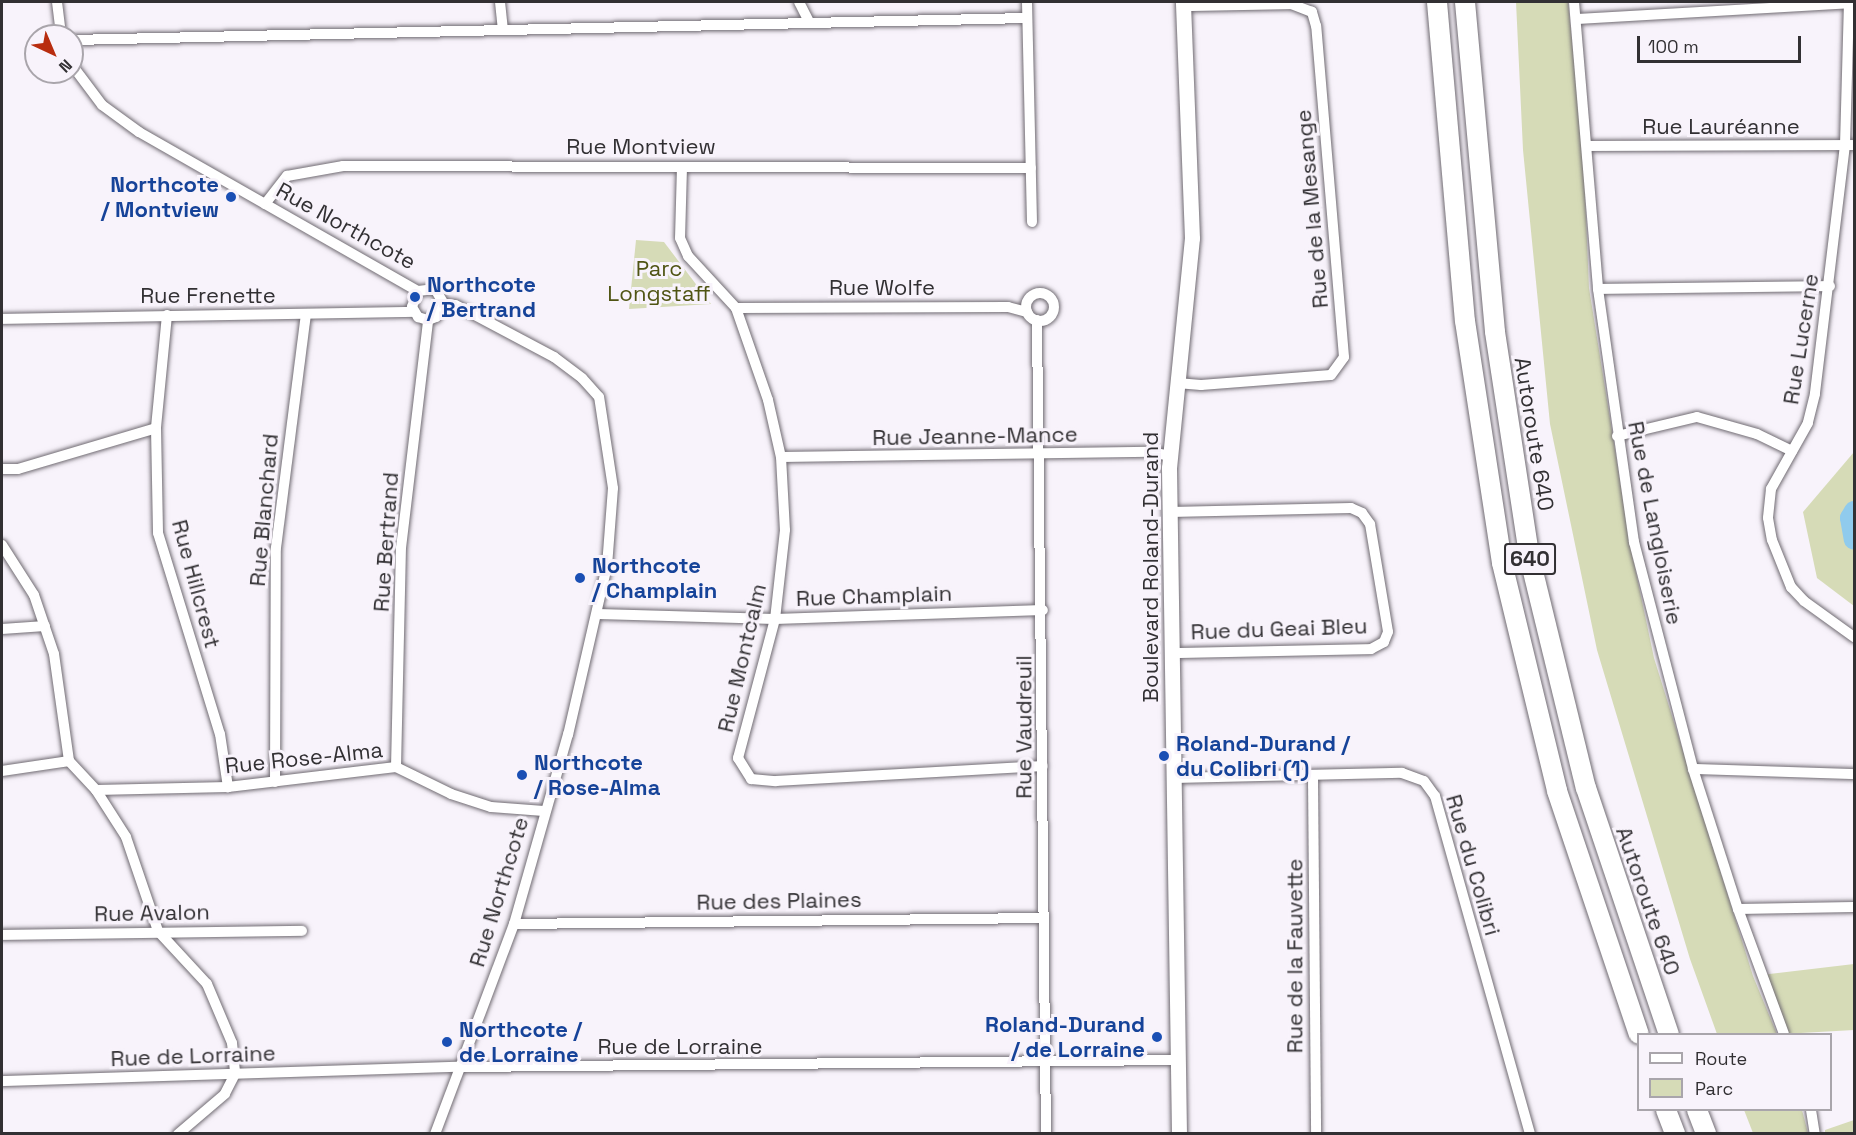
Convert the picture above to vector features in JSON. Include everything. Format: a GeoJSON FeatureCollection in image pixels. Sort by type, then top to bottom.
{"type":"FeatureCollection","features":[{"type":"Feature","properties":{"kind":"highway","name":"640"},"geometry":{"type":"LineString","coordinates":[[1437,2],[1465,321],[1504,572],[1563,813],[1638,1033]]}},
{"type":"Feature","properties":{"kind":"highway","name":"Autoroute 640"},"geometry":{"type":"LineString","coordinates":[[1465,2],[1495,332],[1526,539],[1548,646],[1586,788],[1668,1033]]}},
{"type":"Feature","properties":{"kind":"highway"},"geometry":{"type":"LineString","coordinates":[[1666,1111],[1675,1134]]}},
{"type":"Feature","properties":{"kind":"highway"},"geometry":{"type":"LineString","coordinates":[[1697,1111],[1706,1134]]}},
{"type":"Feature","properties":{"kind":"street"},"geometry":{"type":"LineString","coordinates":[[57,2],[60,24]]}},
{"type":"Feature","properties":{"kind":"street"},"geometry":{"type":"LineString","coordinates":[[500,2],[503,30]]}},
{"type":"Feature","properties":{"kind":"street"},"geometry":{"type":"LineString","coordinates":[[800,2],[809,22]]}},
{"type":"Feature","properties":{"kind":"street"},"geometry":{"type":"LineString","coordinates":[[1027,2],[1032,222]]}},
{"type":"Feature","properties":{"kind":"street","name":"Rue de Langloiserie"},"geometry":{"type":"LineString","coordinates":[[1574,2],[1578,19],[1598,289],[1617,436],[1637,554],[1693,769],[1738,909],[1783,1033]]}},
{"type":"Feature","properties":{"kind":"street"},"geometry":{"type":"LineString","coordinates":[[1578,19],[1851,3]]}},
{"type":"Feature","properties":{"kind":"street","name":"Rue Lucerne"},"geometry":{"type":"LineString","coordinates":[[1851,3],[1850,145],[1808,423],[1771,489],[1768,518],[1772,540],[1791,586],[1804,602],[1854,637]]}},
{"type":"Feature","properties":{"kind":"street","name":"Boulevard Roland-Durand"},"geometry":{"type":"LineString","coordinates":[[1179,1134],[1170,456],[1192,238],[1183,4]]}},
{"type":"Feature","properties":{"kind":"street","name":"Rue de la Mesange"},"geometry":{"type":"LineString","coordinates":[[1177,383],[1201,386],[1331,375],[1344,357],[1316,26],[1312,12],[1291,4],[1183,4]]}},
{"type":"Feature","properties":{"kind":"street"},"geometry":{"type":"LineString","coordinates":[[84,40],[1027,18]]}},
{"type":"Feature","properties":{"kind":"street","name":"Rue Northcote"},"geometry":{"type":"LineString","coordinates":[[84,81],[102,105],[139,132],[418,291],[435,289],[444,304],[455,304],[554,357],[582,378],[598,397],[613,488],[607,566],[598,614],[514,924],[435,1134]]}},
{"type":"Feature","properties":{"kind":"street","name":"Rue Lauréanne"},"geometry":{"type":"LineString","coordinates":[[1588,146],[1850,145]]}},
{"type":"Feature","properties":{"kind":"street","name":"Rue Montview"},"geometry":{"type":"LineString","coordinates":[[265,204],[287,176],[343,166],[1031,168]]}},
{"type":"Feature","properties":{"kind":"street","name":"Rue Montcalm"},"geometry":{"type":"LineString","coordinates":[[682,167],[680,238],[687,256],[736,308],[768,400],[781,457],[785,530],[775,619],[738,758],[751,779],[1043,766]]}},
{"type":"Feature","properties":{"kind":"street"},"geometry":{"type":"LineString","coordinates":[[1598,289],[1830,286]]}},
{"type":"Feature","properties":{"kind":"street"},"geometry":{"type":"LineString","coordinates":[[418,291],[412,301],[414,312],[428,320],[442,312],[444,304]]}},
{"type":"Feature","properties":{"kind":"street"},"geometry":{"type":"LineString","coordinates":[[1027,312],[1032,296],[1042,293],[1051,298],[1052,314],[1037,320]]}},
{"type":"Feature","properties":{"kind":"street","name":"Rue Wolfe"},"geometry":{"type":"LineString","coordinates":[[736,308],[1008,307],[1027,312],[1037,320]]}},
{"type":"Feature","properties":{"kind":"street","name":"Rue Frenette"},"geometry":{"type":"LineString","coordinates":[[2,319],[414,312]]}},
{"type":"Feature","properties":{"kind":"street","name":"Rue Hillcrest"},"geometry":{"type":"LineString","coordinates":[[167,315],[156,428],[158,533],[220,734],[228,787]]}},
{"type":"Feature","properties":{"kind":"street","name":"Rue Blanchard"},"geometry":{"type":"LineString","coordinates":[[275,782],[276,548],[306,315]]}},
{"type":"Feature","properties":{"kind":"street","name":"Rue Bertrand"},"geometry":{"type":"LineString","coordinates":[[396,767],[401,548],[428,320]]}},
{"type":"Feature","properties":{"kind":"street","name":"Rue Vaudreuil"},"geometry":{"type":"LineString","coordinates":[[1037,320],[1046,1134]]}},
{"type":"Feature","properties":{"kind":"street"},"geometry":{"type":"LineString","coordinates":[[1617,436],[1697,417],[1756,434],[1792,451]]}},
{"type":"Feature","properties":{"kind":"street"},"geometry":{"type":"LineString","coordinates":[[2,470],[18,470],[156,428]]}},
{"type":"Feature","properties":{"kind":"street","name":"Rue Jeanne-Mance"},"geometry":{"type":"LineString","coordinates":[[781,457],[1039,457],[1151,452],[1170,456]]}},
{"type":"Feature","properties":{"kind":"street","name":"Rue du Geai Bleu"},"geometry":{"type":"LineString","coordinates":[[1170,512],[1351,508],[1362,513],[1370,524],[1389,632],[1384,642],[1371,649],[1172,653]]}},
{"type":"Feature","properties":{"kind":"street"},"geometry":{"type":"LineString","coordinates":[[2,545],[34,595],[54,654],[69,761],[96,790],[126,837],[158,931],[207,984],[232,1043],[235,1074],[225,1095],[178,1134]]}},
{"type":"Feature","properties":{"kind":"street","name":"Rue Champlain"},"geometry":{"type":"LineString","coordinates":[[598,614],[775,619],[1042,610]]}},
{"type":"Feature","properties":{"kind":"street"},"geometry":{"type":"LineString","coordinates":[[2,629],[45,626]]}},
{"type":"Feature","properties":{"kind":"street"},"geometry":{"type":"LineString","coordinates":[[2,771],[69,761]]}},
{"type":"Feature","properties":{"kind":"street","name":"Rue Rose-Alma"},"geometry":{"type":"LineString","coordinates":[[96,790],[228,787],[396,767],[451,794],[491,807],[544,812]]}},
{"type":"Feature","properties":{"kind":"street"},"geometry":{"type":"LineString","coordinates":[[1693,769],[1854,774]]}},
{"type":"Feature","properties":{"kind":"street","name":"Rue du Colibri"},"geometry":{"type":"LineString","coordinates":[[1174,778],[1313,777],[1402,773],[1424,782],[1435,796],[1530,1134]]}},
{"type":"Feature","properties":{"kind":"street","name":"Rue de la Fauvette"},"geometry":{"type":"LineString","coordinates":[[1313,777],[1316,1134]]}},
{"type":"Feature","properties":{"kind":"street"},"geometry":{"type":"LineString","coordinates":[[1738,909],[1854,907]]}},
{"type":"Feature","properties":{"kind":"street","name":"Rue des Plaines"},"geometry":{"type":"LineString","coordinates":[[514,924],[1044,918]]}},
{"type":"Feature","properties":{"kind":"street","name":"Rue Avalon"},"geometry":{"type":"LineString","coordinates":[[2,935],[158,931],[302,931]]}},
{"type":"Feature","properties":{"kind":"street","name":"Rue de Lorraine"},"geometry":{"type":"LineString","coordinates":[[2,1081],[460,1067],[1045,1064],[1178,1060]]}},
{"type":"Feature","properties":{"kind":"street"},"geometry":{"type":"LineString","coordinates":[[1811,1111],[1815,1134]]}},
{"type":"Feature","properties":{"kind":"green space"},"geometry":{"type":"Polygon","coordinates":[[[1516,2],[1568,2],[1583,148],[1589,288],[1631,549],[1654,658],[1753,976],[1777,1033],[1717,1033],[1690,959],[1597,650],[1550,424],[1523,150],[1516,2]]]}},
{"type":"Feature","properties":{"kind":"green space","name":"Parc Longstaff"},"geometry":{"type":"Polygon","coordinates":[[[636,240],[664,242],[711,304],[629,309],[636,240]]]}},
{"type":"Feature","properties":{"kind":"green space"},"geometry":{"type":"Polygon","coordinates":[[[1854,452],[1854,606],[1817,578],[1803,512],[1854,452]]]}},
{"type":"Feature","properties":{"kind":"green space"},"geometry":{"type":"Polygon","coordinates":[[[1854,964],[1854,1030],[1783,1033],[1761,975],[1854,964]]]}},
{"type":"Feature","properties":{"kind":"green space"},"geometry":{"type":"Polygon","coordinates":[[[1744,1111],[1802,1111],[1808,1133],[1753,1133],[1744,1111]]]}},
{"type":"Feature","properties":{"kind":"green space"},"geometry":{"type":"Polygon","coordinates":[[[1854,1120],[1854,1133],[1825,1133],[1825,1130],[1854,1120]]]}},
{"type":"Feature","properties":{"kind":"waterway"},"geometry":{"type":"LineString","coordinates":[[1854,511],[1850,518],[1854,540]]}},
{"type":"Feature","properties":{"kind":"place","name":"Northcote / Montview"},"geometry":{"type":"Point","coordinates":[231,197]}},
{"type":"Feature","properties":{"kind":"place","name":"Northcote / Bertrand"},"geometry":{"type":"Point","coordinates":[415,297]}},
{"type":"Feature","properties":{"kind":"place","name":"Northcote / Champlain"},"geometry":{"type":"Point","coordinates":[580,578]}},
{"type":"Feature","properties":{"kind":"place","name":"Roland-Durand / du Colibri (1)"},"geometry":{"type":"Point","coordinates":[1164,756]}},
{"type":"Feature","properties":{"kind":"place","name":"Northcote / Rose-Alma"},"geometry":{"type":"Point","coordinates":[522,775]}},
{"type":"Feature","properties":{"kind":"place","name":"Roland-Durand / de Lorraine"},"geometry":{"type":"Point","coordinates":[1157,1037]}},
{"type":"Feature","properties":{"kind":"place","name":"Northcote / de Lorraine"},"geometry":{"type":"Point","coordinates":[447,1042]}}]}
